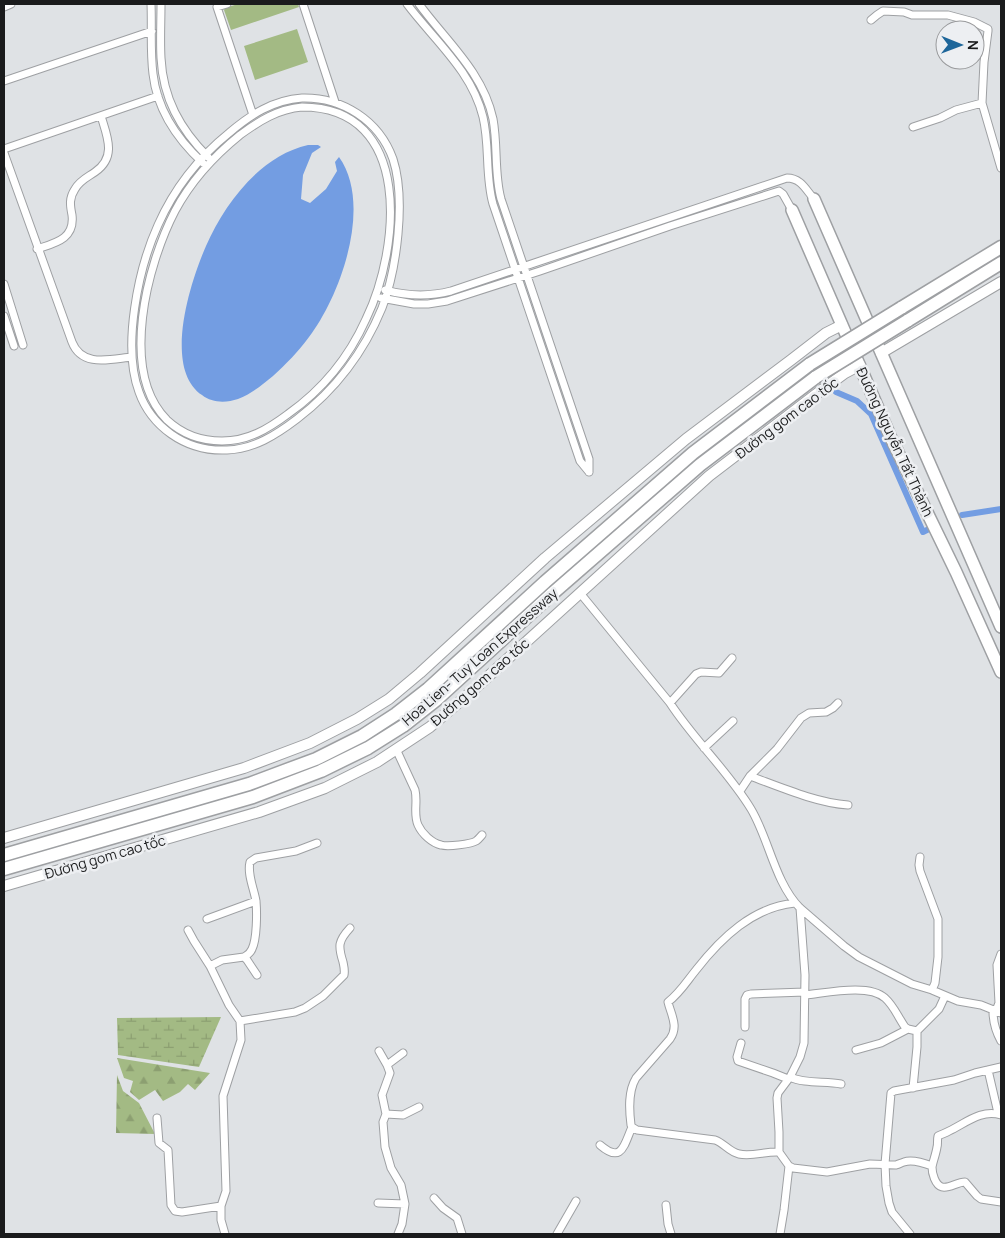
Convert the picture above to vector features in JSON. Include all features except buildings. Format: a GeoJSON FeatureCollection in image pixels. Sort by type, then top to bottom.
{"type":"FeatureCollection","features":[{"type":"Feature","properties":{"kind":"highway","name":"Hoa Lien- Tuy Loan Expressway"},"geometry":{"type":"LineString","coordinates":[[4,855],[249,784],[316,758],[362,736],[396,714],[428,689],[545,582],[693,453],[810,364],[1001,247]]}},
{"type":"Feature","properties":{"kind":"highway","name":"Hoa Lien- Tuy Loan Expressway"},"geometry":{"type":"LineString","coordinates":[[4,869],[253,797],[321,771],[368,748],[403,726],[436,700],[553,593],[700,465],[816,377],[1001,263]]}},
{"type":"Feature","properties":{"kind":"main road","name":"Đường Nguyễn Tất Thành"},"geometry":{"type":"LineString","coordinates":[[814,200],[1001,627]]}},
{"type":"Feature","properties":{"kind":"main road","name":"Đường Nguyễn Tất Thành"},"geometry":{"type":"LineString","coordinates":[[792,210],[891,438],[956,572],[1001,672]]}},
{"type":"Feature","properties":{"kind":"main road"},"geometry":{"type":"LineString","coordinates":[[881,354],[1001,282]]}},
{"type":"Feature","properties":{"kind":"main road"},"geometry":{"type":"LineString","coordinates":[[4,838],[244,768],[310,743],[357,719],[389,699],[420,674],[545,558],[686,439],[826,333],[842,325]]}},
{"type":"Feature","properties":{"kind":"main road","name":"Đường gom cao tốc"},"geometry":{"type":"LineString","coordinates":[[4,886],[259,812],[325,788],[376,762],[430,727],[464,698],[709,476],[815,395],[845,373],[860,365]]}},
{"type":"Feature","properties":{"kind":"main road"},"geometry":{"type":"LineString","coordinates":[[956,572],[973,564]]}},
{"type":"Feature","properties":{"kind":"street"},"geometry":{"type":"LineString","coordinates":[[4,7],[11,4]]}},
{"type":"Feature","properties":{"kind":"street"},"geometry":{"type":"LineString","coordinates":[[152,4],[153,72],[158,96],[169,123],[184,144],[210,163]]}},
{"type":"Feature","properties":{"kind":"street"},"geometry":{"type":"LineString","coordinates":[[161,4],[161,59],[167,95],[179,122],[203,157]]}},
{"type":"Feature","properties":{"kind":"street"},"geometry":{"type":"LineString","coordinates":[[227,4],[217,7],[253,115]]}},
{"type":"Feature","properties":{"kind":"street"},"geometry":{"type":"LineString","coordinates":[[303,4],[335,102]]}},
{"type":"Feature","properties":{"kind":"street"},"geometry":{"type":"LineString","coordinates":[[407,4],[456,64],[478,100],[485,126],[487,178],[491,198],[580,461],[589,472],[589,459],[502,206],[490,107],[471,67],[419,4]]}},
{"type":"Feature","properties":{"kind":"street"},"geometry":{"type":"LineString","coordinates":[[870,20],[876,14],[884,11],[894,11],[912,15],[948,15],[986,27],[988,31],[982,103],[1001,168]]}},
{"type":"Feature","properties":{"kind":"street"},"geometry":{"type":"LineString","coordinates":[[4,81],[152,31]]}},
{"type":"Feature","properties":{"kind":"street"},"geometry":{"type":"LineString","coordinates":[[4,149],[158,96]]}},
{"type":"Feature","properties":{"kind":"street"},"geometry":{"type":"LineString","coordinates":[[314,98],[335,102],[353,110],[373,126],[387,146],[394,165],[398,189],[399,219],[396,249],[388,291],[370,332],[353,361],[318,402],[278,433],[259,443],[227,450],[205,449],[193,446],[176,437],[160,424],[146,407],[137,384],[132,357],[133,322],[138,287],[152,239],[165,210],[182,182],[203,157],[231,131],[253,115],[271,104],[290,99],[314,98]]}},
{"type":"Feature","properties":{"kind":"street"},"geometry":{"type":"LineString","coordinates":[[913,128],[956,110],[982,103]]}},
{"type":"Feature","properties":{"kind":"street"},"geometry":{"type":"LineString","coordinates":[[316,107],[352,120],[362,129],[376,145],[386,172],[389,202],[389,231],[386,258],[379,288],[366,321],[350,349],[312,396],[264,430],[239,440],[206,440],[180,430],[156,408],[146,386],[142,364],[143,321],[151,271],[162,239],[176,209],[185,194],[210,163],[220,152],[265,118],[280,111],[316,107]]}},
{"type":"Feature","properties":{"kind":"street"},"geometry":{"type":"LineString","coordinates":[[37,249],[60,241],[69,232],[72,224],[70,203],[75,188],[106,161],[109,143],[101,116]]}},
{"type":"Feature","properties":{"kind":"street"},"geometry":{"type":"LineString","coordinates":[[4,153],[37,249],[76,350],[82,356],[95,360],[132,357]]}},
{"type":"Feature","properties":{"kind":"street"},"geometry":{"type":"LineString","coordinates":[[379,288],[418,295],[439,294],[787,178],[799,181],[814,200]]}},
{"type":"Feature","properties":{"kind":"street"},"geometry":{"type":"LineString","coordinates":[[376,297],[414,304],[434,304],[453,300],[772,193],[779,192],[783,194],[792,210]]}},
{"type":"Feature","properties":{"kind":"street"},"geometry":{"type":"LineString","coordinates":[[4,284],[23,345]]}},
{"type":"Feature","properties":{"kind":"street"},"geometry":{"type":"LineString","coordinates":[[4,316],[14,346]]}},
{"type":"Feature","properties":{"kind":"street"},"geometry":{"type":"LineString","coordinates":[[312,396],[318,402]]}},
{"type":"Feature","properties":{"kind":"street"},"geometry":{"type":"LineString","coordinates":[[176,437],[180,430]]}},
{"type":"Feature","properties":{"kind":"street"},"geometry":{"type":"LineString","coordinates":[[580,593],[740,791],[752,811],[780,875],[798,906],[859,957],[912,984],[958,1001],[1001,1013]]}},
{"type":"Feature","properties":{"kind":"street"},"geometry":{"type":"LineString","coordinates":[[670,703],[696,674],[704,672],[719,673],[732,658]]}},
{"type":"Feature","properties":{"kind":"street"},"geometry":{"type":"LineString","coordinates":[[740,791],[750,776],[777,749],[801,718],[809,714],[826,712],[838,703]]}},
{"type":"Feature","properties":{"kind":"street"},"geometry":{"type":"LineString","coordinates":[[704,748],[733,721]]}},
{"type":"Feature","properties":{"kind":"street"},"geometry":{"type":"LineString","coordinates":[[396,749],[415,790],[417,797],[415,816],[418,826],[425,836],[442,846],[476,842],[482,835]]}},
{"type":"Feature","properties":{"kind":"street"},"geometry":{"type":"LineString","coordinates":[[750,776],[820,801],[848,805]]}},
{"type":"Feature","properties":{"kind":"street"},"geometry":{"type":"LineString","coordinates":[[210,966],[222,960],[244,957],[248,955],[253,947],[256,902],[249,868],[250,862],[262,856],[296,852],[317,843]]}},
{"type":"Feature","properties":{"kind":"street"},"geometry":{"type":"LineString","coordinates":[[920,858],[920,871],[938,919],[938,957],[932,990]]}},
{"type":"Feature","properties":{"kind":"street"},"geometry":{"type":"LineString","coordinates":[[207,919],[256,902]]}},
{"type":"Feature","properties":{"kind":"street"},"geometry":{"type":"LineString","coordinates":[[600,1145],[609,1152],[617,1153],[622,1149],[632,1127],[630,1102],[633,1082],[674,1032],[675,1024],[668,1002],[680,992],[710,953],[734,929],[781,904],[798,906]]}},
{"type":"Feature","properties":{"kind":"street"},"geometry":{"type":"LineString","coordinates":[[798,906],[804,960],[803,1048],[777,1098],[780,1132],[779,1152],[789,1166],[797,1169],[827,1172],[870,1164],[896,1165],[905,1161],[926,1163],[932,1166]]}},
{"type":"Feature","properties":{"kind":"street"},"geometry":{"type":"LineString","coordinates":[[240,1022],[300,1010],[317,1001],[344,975],[345,970],[339,945],[342,937],[350,928]]}},
{"type":"Feature","properties":{"kind":"street"},"geometry":{"type":"LineString","coordinates":[[188,930],[240,1022],[241,1040],[223,1096],[226,1191],[221,1206],[221,1220],[225,1234]]}},
{"type":"Feature","properties":{"kind":"street"},"geometry":{"type":"LineString","coordinates":[[993,1011],[999,1003],[997,965],[1001,954]]}},
{"type":"Feature","properties":{"kind":"street"},"geometry":{"type":"LineString","coordinates":[[244,957],[257,975]]}},
{"type":"Feature","properties":{"kind":"street"},"geometry":{"type":"LineString","coordinates":[[745,1027],[745,998],[747,995],[805,994],[860,990],[874,992],[886,998],[908,1029]]}},
{"type":"Feature","properties":{"kind":"street"},"geometry":{"type":"LineString","coordinates":[[913,1088],[917,1030],[939,1009],[945,996]]}},
{"type":"Feature","properties":{"kind":"street"},"geometry":{"type":"LineString","coordinates":[[993,1011],[996,1031],[1001,1041]]}},
{"type":"Feature","properties":{"kind":"street"},"geometry":{"type":"LineString","coordinates":[[856,1050],[882,1042],[908,1029],[917,1030]]}},
{"type":"Feature","properties":{"kind":"street"},"geometry":{"type":"LineString","coordinates":[[741,1043],[737,1057],[738,1061],[801,1081],[841,1084]]}},
{"type":"Feature","properties":{"kind":"street"},"geometry":{"type":"LineString","coordinates":[[379,1051],[390,1073],[382,1095],[386,1114],[383,1122],[385,1147],[391,1168],[401,1184],[405,1204],[402,1224],[398,1234]]}},
{"type":"Feature","properties":{"kind":"street"},"geometry":{"type":"LineString","coordinates":[[387,1065],[403,1053]]}},
{"type":"Feature","properties":{"kind":"street"},"geometry":{"type":"LineString","coordinates":[[910,1234],[892,1212],[886,1186],[885,1164],[890,1095],[894,1092],[954,1080],[1001,1067]]}},
{"type":"Feature","properties":{"kind":"street"},"geometry":{"type":"LineString","coordinates":[[988,1070],[999,1114],[980,1114],[949,1132],[938,1136],[936,1155],[932,1166],[933,1175],[940,1187],[944,1188],[965,1182],[981,1199],[1001,1202]]}},
{"type":"Feature","properties":{"kind":"street"},"geometry":{"type":"LineString","coordinates":[[386,1114],[403,1115],[419,1107]]}},
{"type":"Feature","properties":{"kind":"street"},"geometry":{"type":"LineString","coordinates":[[157,1118],[158,1142],[168,1150],[171,1205],[175,1211],[182,1212],[221,1206]]}},
{"type":"Feature","properties":{"kind":"street"},"geometry":{"type":"LineString","coordinates":[[632,1127],[637,1130],[715,1140],[742,1154],[779,1152]]}},
{"type":"Feature","properties":{"kind":"street"},"geometry":{"type":"LineString","coordinates":[[780,1234],[789,1166]]}},
{"type":"Feature","properties":{"kind":"street"},"geometry":{"type":"LineString","coordinates":[[434,1198],[443,1208],[457,1218],[462,1234]]}},
{"type":"Feature","properties":{"kind":"street"},"geometry":{"type":"LineString","coordinates":[[557,1234],[576,1201]]}},
{"type":"Feature","properties":{"kind":"street"},"geometry":{"type":"LineString","coordinates":[[378,1203],[405,1204]]}},
{"type":"Feature","properties":{"kind":"street"},"geometry":{"type":"LineString","coordinates":[[666,1205],[671,1234]]}},
{"type":"Feature","properties":{"kind":"green space"},"geometry":{"type":"Polygon","coordinates":[[[238,4],[298,4],[299,7],[231,30],[224,10],[238,4]]]}},
{"type":"Feature","properties":{"kind":"green space"},"geometry":{"type":"Polygon","coordinates":[[[297,29],[308,62],[255,80],[244,46],[297,29]]]}},
{"type":"Feature","properties":{"kind":"green space"},"geometry":{"type":"Polygon","coordinates":[[[221,1017],[199,1067],[118,1055],[117,1018],[221,1017]]]}},
{"type":"Feature","properties":{"kind":"green space"},"geometry":{"type":"Polygon","coordinates":[[[117,1058],[210,1073],[195,1090],[188,1084],[180,1092],[163,1101],[155,1090],[139,1100],[130,1092],[133,1081],[124,1078],[117,1058]]]}},
{"type":"Feature","properties":{"kind":"green space"},"geometry":{"type":"Polygon","coordinates":[[[117,1075],[123,1091],[139,1103],[155,1134],[116,1133],[117,1075]]]}},
{"type":"Feature","properties":{"kind":"water"},"geometry":{"type":"Polygon","coordinates":[[[308,145],[318,145],[321,147],[312,153],[303,175],[301,199],[310,203],[326,189],[337,171],[335,162],[339,157],[349,177],[353,199],[353,224],[342,274],[321,319],[292,358],[269,379],[247,395],[224,402],[210,400],[202,395],[190,382],[184,365],[182,345],[183,323],[193,280],[200,261],[223,214],[246,184],[274,159],[308,145]]]}},
{"type":"Feature","properties":{"kind":"waterway"},"geometry":{"type":"LineString","coordinates":[[836,392],[857,401],[871,414],[923,532],[929,529]]}},
{"type":"Feature","properties":{"kind":"waterway"},"geometry":{"type":"LineString","coordinates":[[962,515],[1001,509]]}}]}
